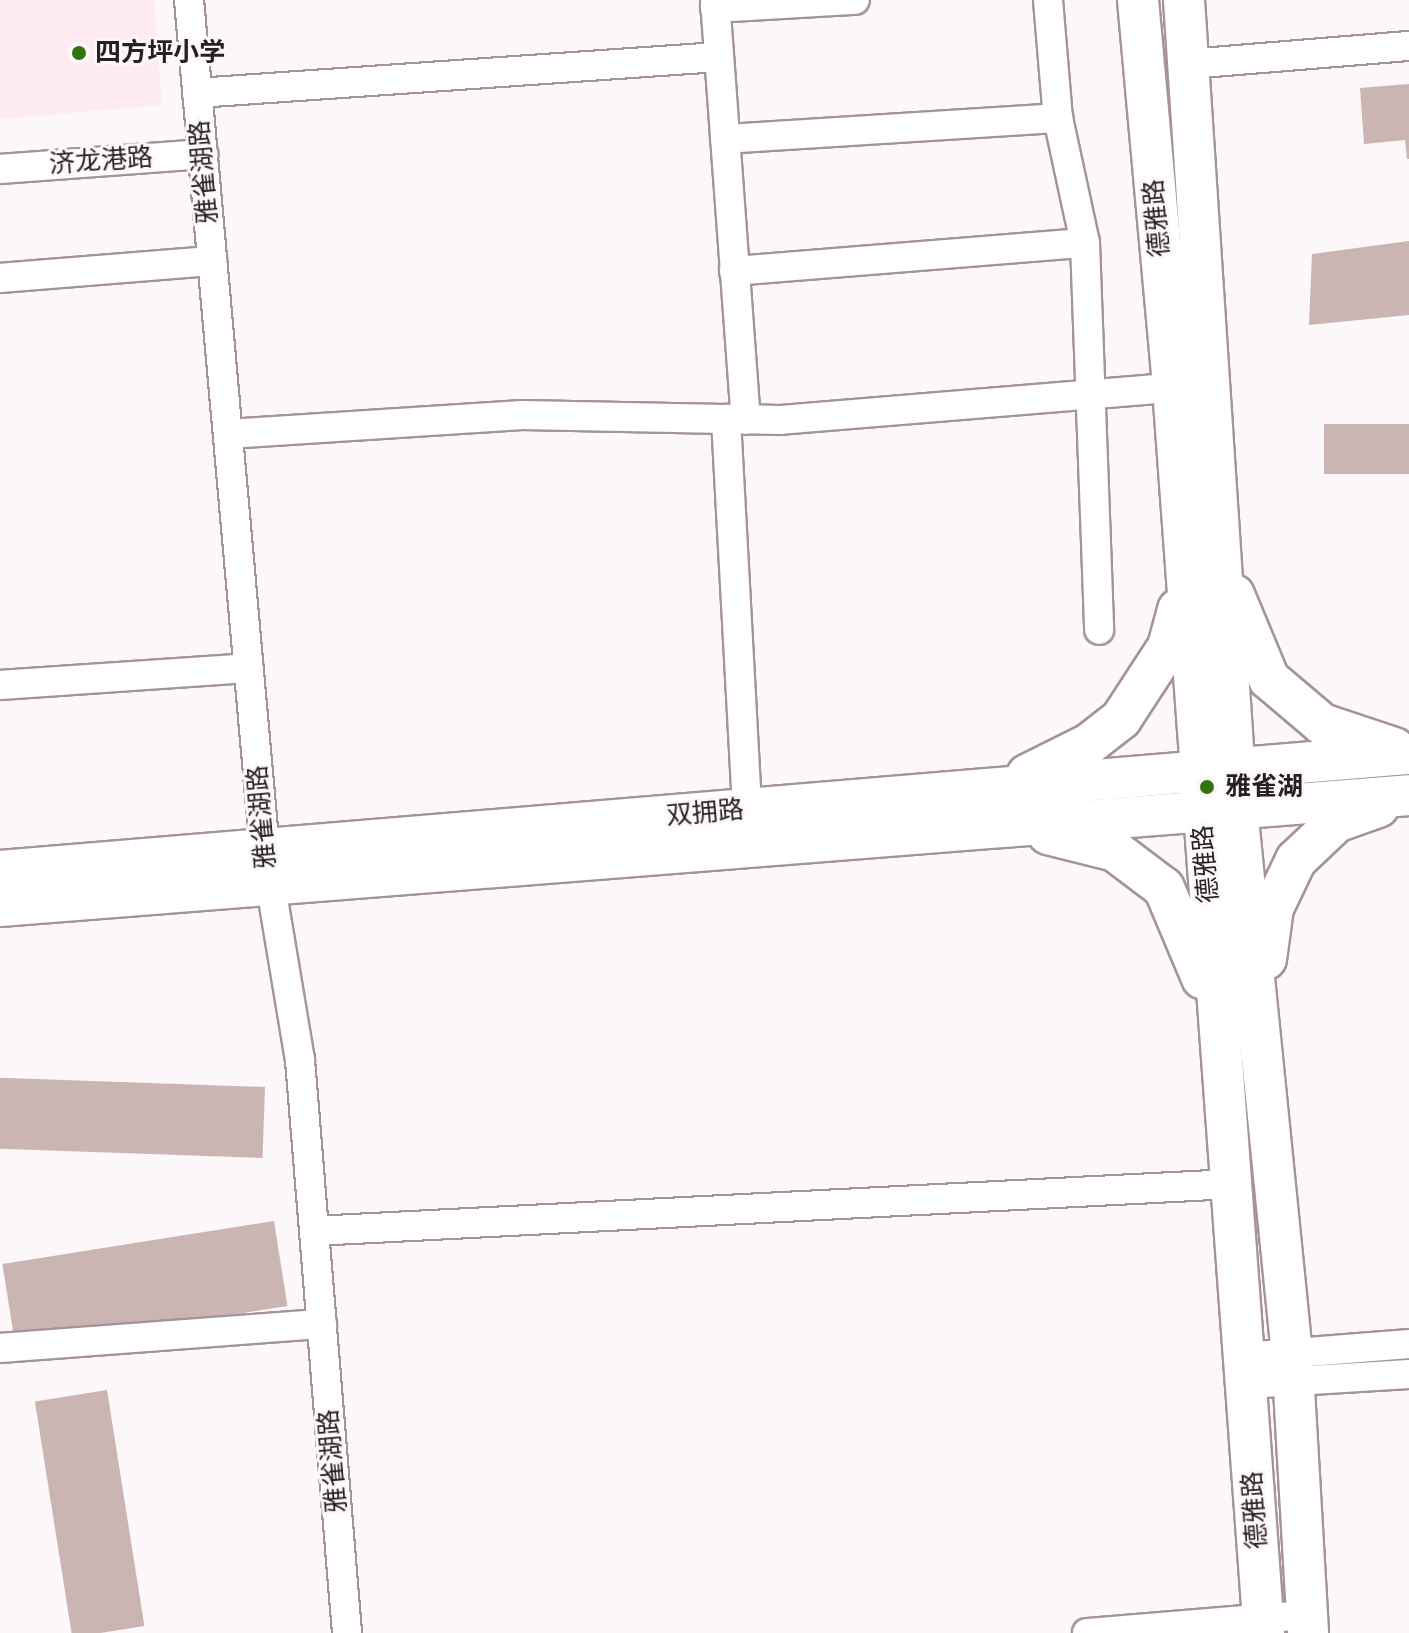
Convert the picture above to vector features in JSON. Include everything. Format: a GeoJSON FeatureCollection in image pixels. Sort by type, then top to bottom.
{"type":"FeatureCollection","features":[{"type":"Feature","properties":{"kind":"street","name":"雅雀湖路"},"geometry":{"type":"LineString","coordinates":[[189,0],[266,868],[300,1060],[347,1633]]}},
{"type":"Feature","properties":{"kind":"street"},"geometry":{"type":"LineString","coordinates":[[747,809],[734,271],[715,4],[855,0]]}},
{"type":"Feature","properties":{"kind":"street"},"geometry":{"type":"LineString","coordinates":[[1048,0],[1058,118],[1085,243],[1086,395],[1099,630]]}},
{"type":"Feature","properties":{"kind":"street","name":"德雅路"},"geometry":{"type":"LineString","coordinates":[[1138,0],[1173,388],[1185,586],[1216,768]]}},
{"type":"Feature","properties":{"kind":"street","name":"德雅路"},"geometry":{"type":"LineString","coordinates":[[1184,0],[1221,560],[1216,768],[1220,1036],[1263,1626]]}},
{"type":"Feature","properties":{"kind":"street"},"geometry":{"type":"LineString","coordinates":[[1189,64],[1409,46]]}},
{"type":"Feature","properties":{"kind":"street"},"geometry":{"type":"LineString","coordinates":[[197,93],[719,57]]}},
{"type":"Feature","properties":{"kind":"street"},"geometry":{"type":"LineString","coordinates":[[725,139],[1058,118]]}},
{"type":"Feature","properties":{"kind":"street","name":"济龙港路"},"geometry":{"type":"LineString","coordinates":[[0,169],[203,154]]}},
{"type":"Feature","properties":{"kind":"street"},"geometry":{"type":"LineString","coordinates":[[734,271],[1085,243]]}},
{"type":"Feature","properties":{"kind":"street"},"geometry":{"type":"LineString","coordinates":[[0,278],[212,261]]}},
{"type":"Feature","properties":{"kind":"street"},"geometry":{"type":"LineString","coordinates":[[228,434],[522,415],[736,419],[1173,388]]}},
{"type":"Feature","properties":{"kind":"street"},"geometry":{"type":"LineString","coordinates":[[1221,560],[1269,679],[1322,724],[1409,753]]}},
{"type":"Feature","properties":{"kind":"street"},"geometry":{"type":"LineString","coordinates":[[999,788],[1089,744],[1121,719],[1168,647],[1185,586]]}},
{"type":"Feature","properties":{"kind":"street"},"geometry":{"type":"LineString","coordinates":[[0,685],[248,668]]}},
{"type":"Feature","properties":{"kind":"street","name":"双拥路"},"geometry":{"type":"LineString","coordinates":[[0,906],[266,868],[747,809],[1409,753]]}},
{"type":"Feature","properties":{"kind":"street"},"geometry":{"type":"LineString","coordinates":[[1258,1019],[1273,908],[1296,860],[1336,822],[1409,795]]}},
{"type":"Feature","properties":{"kind":"street","name":"双拥路"},"geometry":{"type":"LineString","coordinates":[[0,871],[266,868],[1017,826],[1409,795]]}},
{"type":"Feature","properties":{"kind":"street","name":"德雅路"},"geometry":{"type":"LineString","coordinates":[[1219,810],[1258,1019],[1292,1368],[1307,1624]]}},
{"type":"Feature","properties":{"kind":"street"},"geometry":{"type":"LineString","coordinates":[[1017,826],[1115,851],[1164,888],[1192,948],[1220,1036]]}},
{"type":"Feature","properties":{"kind":"street"},"geometry":{"type":"LineString","coordinates":[[314,1231],[1233,1184]]}},
{"type":"Feature","properties":{"kind":"street"},"geometry":{"type":"LineString","coordinates":[[0,1348],[322,1324]]}},
{"type":"Feature","properties":{"kind":"street"},"geometry":{"type":"LineString","coordinates":[[1292,1368],[1409,1344]]}},
{"type":"Feature","properties":{"kind":"street"},"geometry":{"type":"LineString","coordinates":[[1245,1370],[1292,1368],[1409,1374]]}},
{"type":"Feature","properties":{"kind":"street"},"geometry":{"type":"LineString","coordinates":[[1087,1633],[1307,1624]]}},
{"type":"Feature","properties":{"kind":"shaded area","name":"四方坪小学"},"geometry":{"type":"Polygon","coordinates":[[[0,0],[154,0],[162,105],[0,119],[0,0]]]}},
{"type":"Feature","properties":{"kind":"building"},"geometry":{"type":"Polygon","coordinates":[[[1409,84],[1407,159],[1405,140],[1364,144],[1360,88],[1409,84]]]}},
{"type":"Feature","properties":{"kind":"building"},"geometry":{"type":"Polygon","coordinates":[[[1409,241],[1409,315],[1309,325],[1312,254],[1409,241]]]}},
{"type":"Feature","properties":{"kind":"building"},"geometry":{"type":"Polygon","coordinates":[[[1324,424],[1409,424],[1409,474],[1324,474],[1324,424]]]}},
{"type":"Feature","properties":{"kind":"building"},"geometry":{"type":"Polygon","coordinates":[[[0,1078],[265,1087],[263,1158],[0,1149],[0,1078]]]}},
{"type":"Feature","properties":{"kind":"building"},"geometry":{"type":"Polygon","coordinates":[[[274,1221],[287,1306],[16,1349],[2,1264],[274,1221]]]}},
{"type":"Feature","properties":{"kind":"building"},"geometry":{"type":"Polygon","coordinates":[[[107,1390],[144,1626],[101,1633],[72,1633],[35,1401],[107,1390]]]}},
{"type":"Feature","properties":{"kind":"place","name":"四方坪小学"},"geometry":{"type":"Point","coordinates":[79,53]}},
{"type":"Feature","properties":{"kind":"place","name":"雅雀湖"},"geometry":{"type":"Point","coordinates":[1207,787]}}]}
